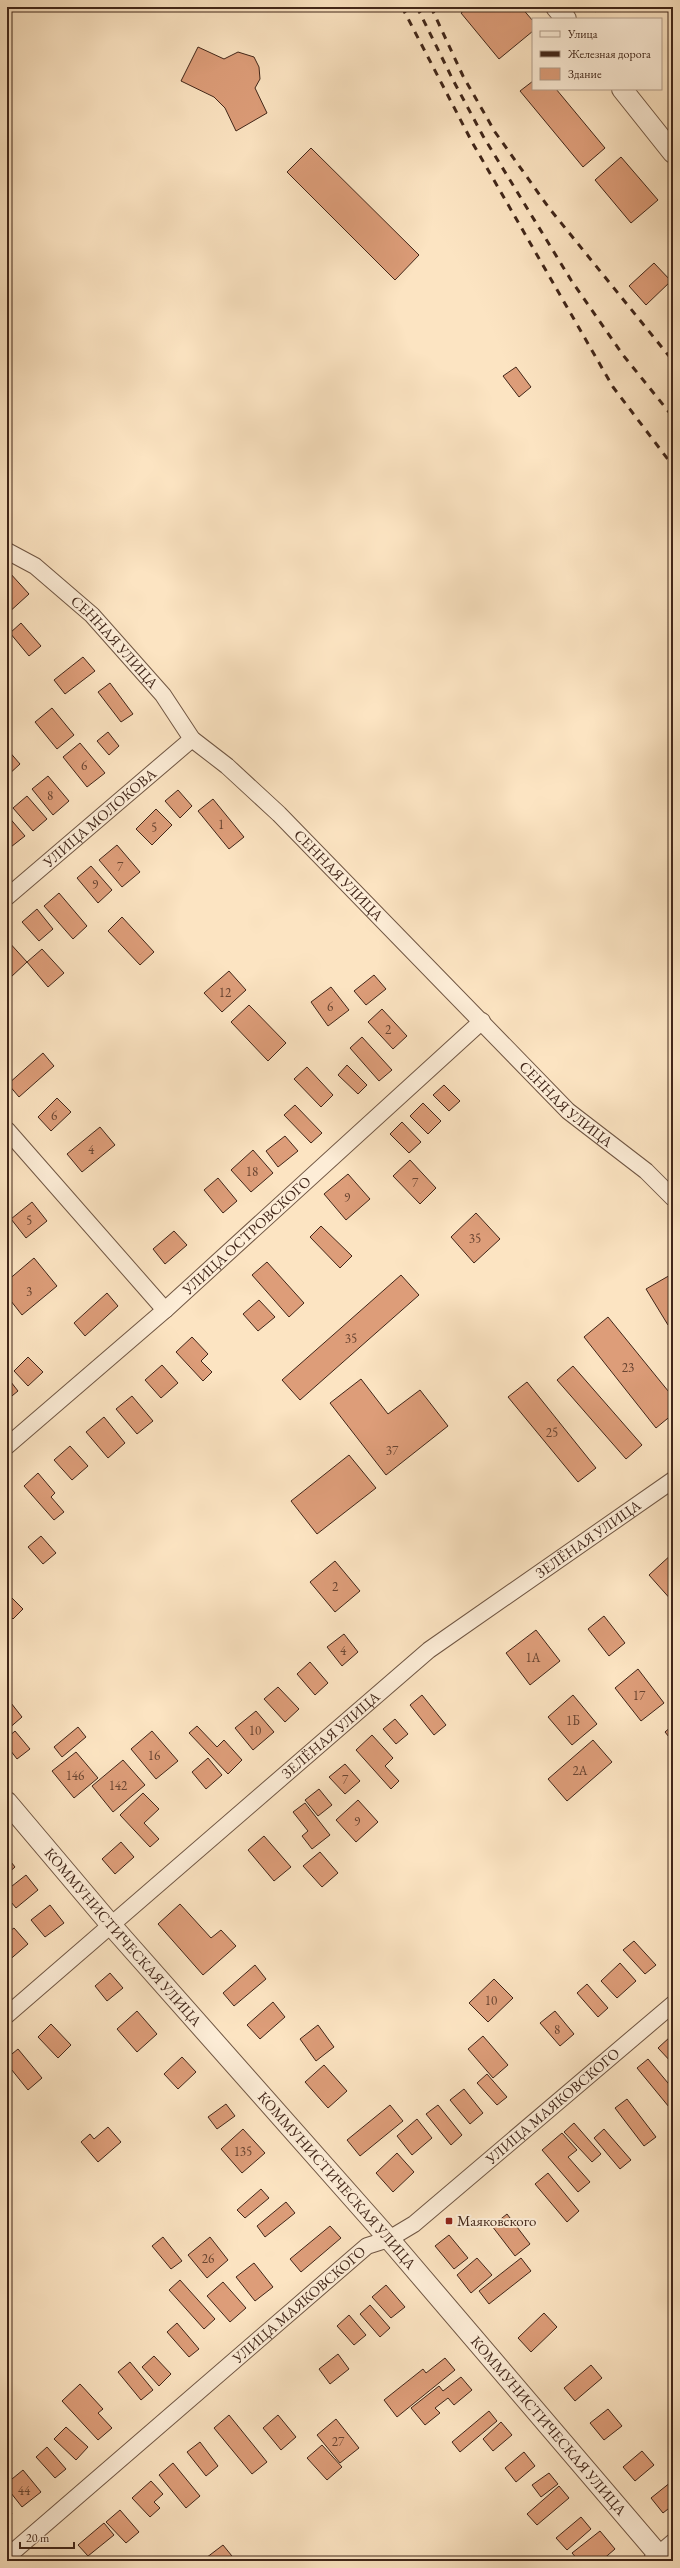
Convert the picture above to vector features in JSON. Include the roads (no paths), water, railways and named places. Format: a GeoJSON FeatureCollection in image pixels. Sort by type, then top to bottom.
{"type":"FeatureCollection","features":[{"type":"Feature","properties":{"kind":"street"},"geometry":{"type":"LineString","coordinates":[[556,7],[565,18]]}},
{"type":"Feature","properties":{"kind":"street"},"geometry":{"type":"LineString","coordinates":[[623,90],[673,153]]}},
{"type":"Feature","properties":{"kind":"street","name":"СЕННАЯ УЛИЦА"},"geometry":{"type":"LineString","coordinates":[[7,551],[35,566],[92,615],[163,695],[192,739],[227,766],[279,814],[482,1021],[502,1046],[568,1111],[646,1171],[673,1198]]}},
{"type":"Feature","properties":{"kind":"street","name":"УЛИЦА МОЛОКОВА"},"geometry":{"type":"LineString","coordinates":[[7,897],[192,739]]}},
{"type":"Feature","properties":{"kind":"street","name":"УЛИЦА ОСТРОВСКОГО"},"geometry":{"type":"LineString","coordinates":[[7,1446],[165,1310],[482,1021]]}},
{"type":"Feature","properties":{"kind":"street"},"geometry":{"type":"LineString","coordinates":[[7,1130],[165,1310]]}},
{"type":"Feature","properties":{"kind":"street","name":"ЗЕЛЁНАЯ УЛИЦА"},"geometry":{"type":"LineString","coordinates":[[7,2015],[429,1650],[673,1480]]}},
{"type":"Feature","properties":{"kind":"street","name":"КОММУНИСТИЧЕСКАЯ УЛИЦА"},"geometry":{"type":"LineString","coordinates":[[7,1802],[110,1925],[389,2239],[662,2555]]}},
{"type":"Feature","properties":{"kind":"street","name":"УЛИЦА МАЯКОВСКОГО"},"geometry":{"type":"LineString","coordinates":[[7,2557],[367,2246],[389,2239],[414,2224],[673,2004]]}},
{"type":"Feature","properties":{"kind":"railway"},"geometry":{"type":"LineString","coordinates":[[402,7],[472,142],[613,387],[673,466]]}},
{"type":"Feature","properties":{"kind":"railway"},"geometry":{"type":"LineString","coordinates":[[417,7],[453,80],[483,136],[571,280],[623,355],[673,417]]}},
{"type":"Feature","properties":{"kind":"railway"},"geometry":{"type":"LineString","coordinates":[[431,7],[463,76],[495,132],[549,208],[673,361]]}},
{"type":"Feature","properties":{"kind":"place","name":"Маяковского"},"geometry":{"type":"Point","coordinates":[449,2221]}}]}
